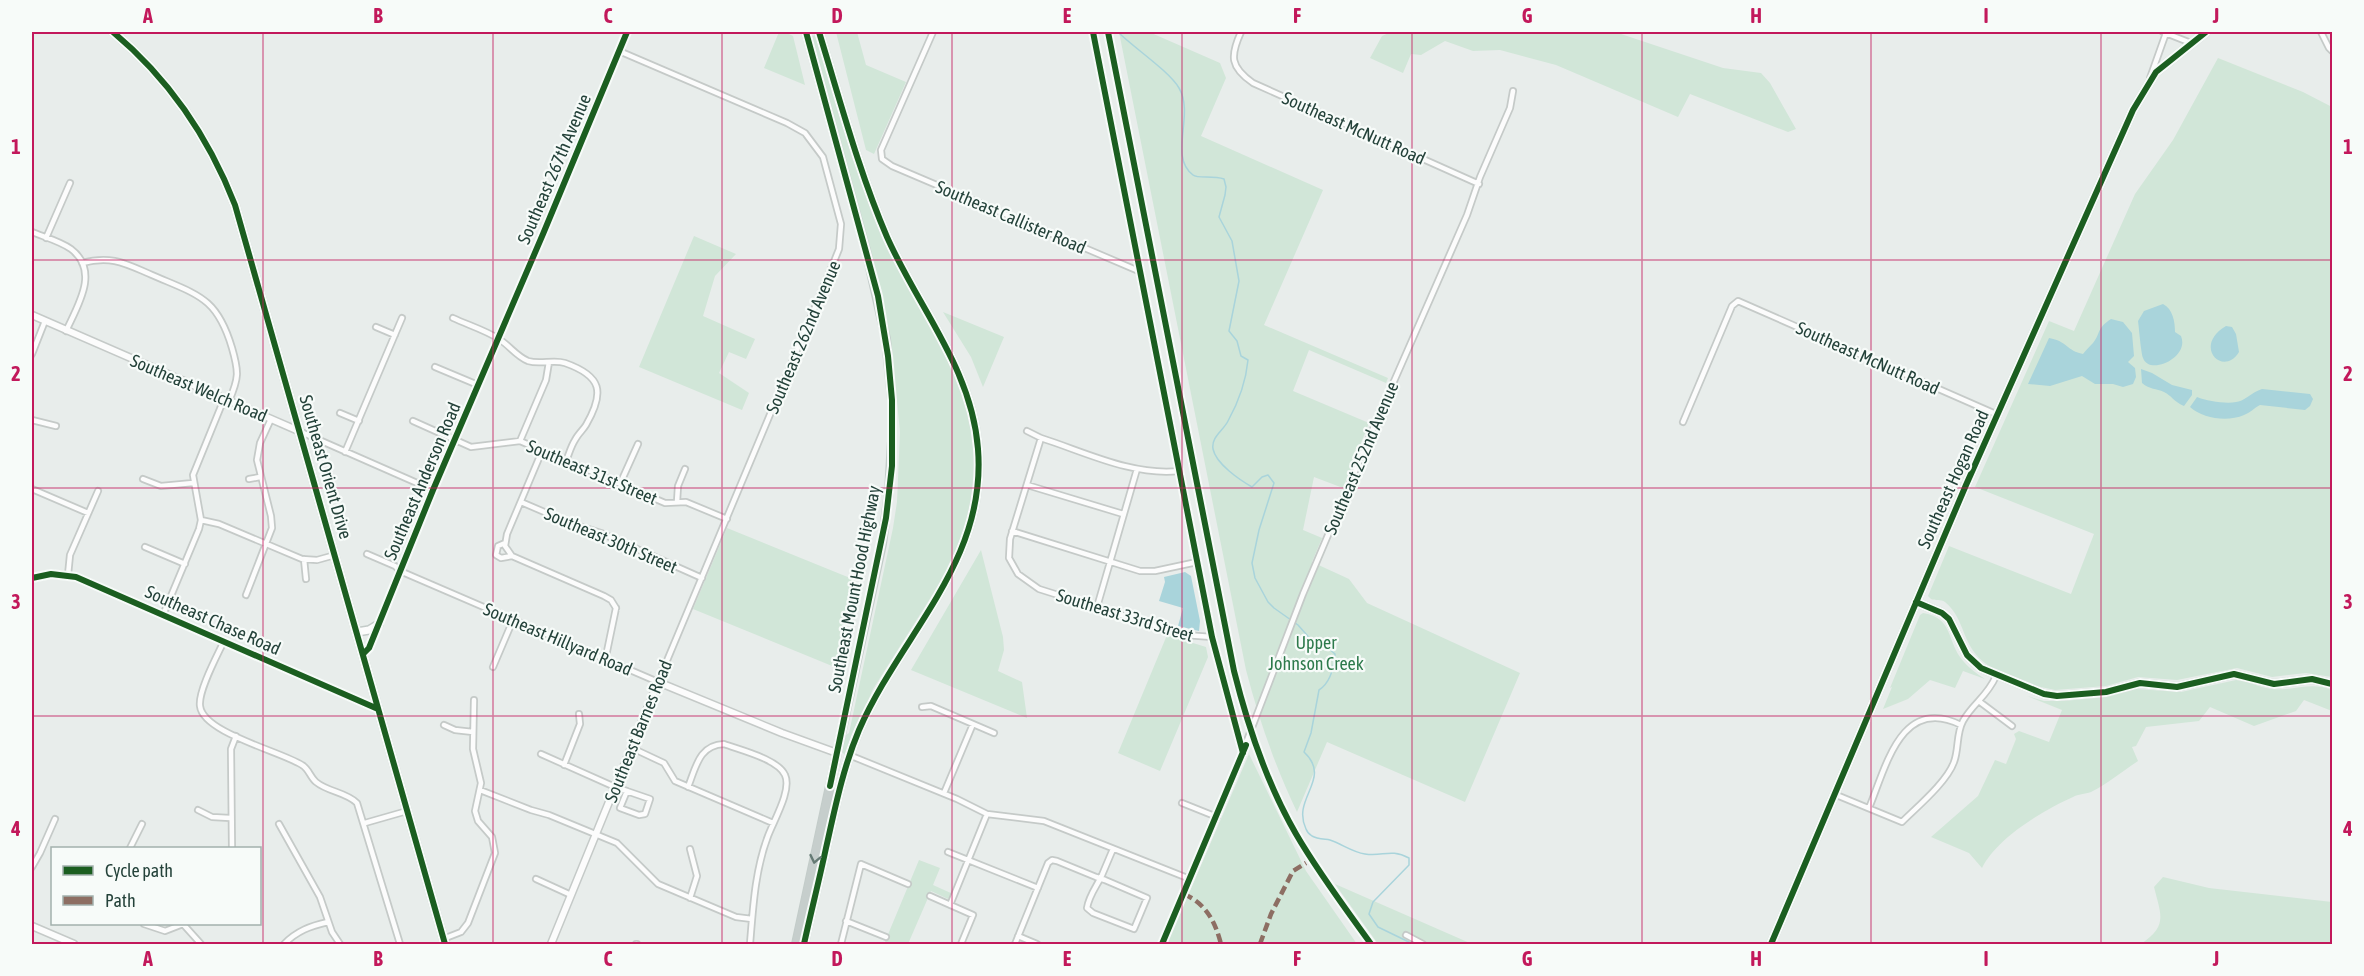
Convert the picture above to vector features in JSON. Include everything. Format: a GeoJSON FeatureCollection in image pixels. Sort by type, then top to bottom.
{"type":"FeatureCollection","features":[{"type":"Feature","properties":{"kind":"highway","name":"Southeast Mount Hood Highway"},"geometry":{"type":"LineString","coordinates":[[796,945],[886,518],[892,466],[892,400],[887,347],[878,296],[806,32]]}},
{"type":"Feature","properties":{"kind":"highway"},"geometry":{"type":"LineString","coordinates":[[804,945],[849,755],[881,686],[945,585],[960,556],[974,514],[979,461],[975,424],[967,392],[950,352],[900,264],[882,225],[819,32]]}},
{"type":"Feature","properties":{"kind":"highway"},"geometry":{"type":"LineString","coordinates":[[834,814],[832,802],[841,757],[837,753]]}},
{"type":"Feature","properties":{"kind":"main road","name":"Southeast Orient Drive"},"geometry":{"type":"LineString","coordinates":[[113,32],[149,65],[176,98],[201,135],[220,170],[240,218],[444,942]]}},
{"type":"Feature","properties":{"kind":"main road","name":"Southeast Hogan Road"},"geometry":{"type":"LineString","coordinates":[[1771,945],[1916,602],[2133,110],[2160,67],[2206,32]]}},
{"type":"Feature","properties":{"kind":"main road"},"geometry":{"type":"LineString","coordinates":[[1916,602],[1949,619],[1969,658],[1981,668],[2037,692],[2057,696],[2106,692],[2140,682],[2177,687],[2234,674],[2274,684],[2312,679],[2332,684]]}},
{"type":"Feature","properties":{"kind":"main road"},"geometry":{"type":"LineString","coordinates":[[357,632],[369,630],[378,624]]}},
{"type":"Feature","properties":{"kind":"street","name":"Southeast 267th Avenue"},"geometry":{"type":"LineString","coordinates":[[507,318],[627,32]]}},
{"type":"Feature","properties":{"kind":"street","name":"Southeast Callister Road"},"geometry":{"type":"LineString","coordinates":[[933,32],[881,150],[882,159],[892,166],[1142,273]]}},
{"type":"Feature","properties":{"kind":"street"},"geometry":{"type":"LineString","coordinates":[[1093,32],[1212,637],[1243,753]]}},
{"type":"Feature","properties":{"kind":"street","name":"Southeast McNutt Road"},"geometry":{"type":"LineString","coordinates":[[1241,32],[1233,53],[1235,66],[1253,83],[1479,184]]}},
{"type":"Feature","properties":{"kind":"street"},"geometry":{"type":"LineString","coordinates":[[2150,80],[2165,32],[2191,43]]}},
{"type":"Feature","properties":{"kind":"street"},"geometry":{"type":"LineString","coordinates":[[2321,32],[2332,51]]}},
{"type":"Feature","properties":{"kind":"street","name":"Southeast 262nd Avenue"},"geometry":{"type":"LineString","coordinates":[[619,51],[787,123],[805,133],[823,157],[841,224],[839,249],[727,519]]}},
{"type":"Feature","properties":{"kind":"street","name":"Southeast 252nd Avenue"},"geometry":{"type":"LineString","coordinates":[[1162,945],[1217,817],[1290,627],[1372,429],[1479,184],[1510,108],[1514,91]]}},
{"type":"Feature","properties":{"kind":"street"},"geometry":{"type":"LineString","coordinates":[[46,238],[70,183]]}},
{"type":"Feature","properties":{"kind":"street"},"geometry":{"type":"LineString","coordinates":[[32,232],[72,250],[82,263],[86,278],[85,286],[66,331]]}},
{"type":"Feature","properties":{"kind":"street"},"geometry":{"type":"LineString","coordinates":[[82,263],[104,259],[118,261],[188,291],[214,309],[225,326],[237,367],[237,380],[196,464],[193,483],[201,520],[200,529],[163,615]]}},
{"type":"Feature","properties":{"kind":"street","name":"Southeast McNutt Road"},"geometry":{"type":"LineString","coordinates":[[1683,422],[1732,306],[1738,301],[1998,415]]}},
{"type":"Feature","properties":{"kind":"street","name":"Southeast Welch Road"},"geometry":{"type":"LineString","coordinates":[[32,315],[433,490]]}},
{"type":"Feature","properties":{"kind":"street"},"geometry":{"type":"LineString","coordinates":[[345,452],[402,318]]}},
{"type":"Feature","properties":{"kind":"street"},"geometry":{"type":"LineString","coordinates":[[453,318],[498,338],[525,360],[535,363],[565,363],[589,374],[597,384],[598,397],[566,461]]}},
{"type":"Feature","properties":{"kind":"street","name":"Southeast Anderson Road"},"geometry":{"type":"LineString","coordinates":[[363,654],[369,648],[433,490],[507,318]]}},
{"type":"Feature","properties":{"kind":"street"},"geometry":{"type":"LineString","coordinates":[[32,354],[45,321]]}},
{"type":"Feature","properties":{"kind":"street"},"geometry":{"type":"LineString","coordinates":[[376,327],[395,335]]}},
{"type":"Feature","properties":{"kind":"street"},"geometry":{"type":"LineString","coordinates":[[520,441],[546,380],[549,362]]}},
{"type":"Feature","properties":{"kind":"street"},"geometry":{"type":"LineString","coordinates":[[435,367],[478,385]]}},
{"type":"Feature","properties":{"kind":"street"},"geometry":{"type":"LineString","coordinates":[[340,413],[358,421]]}},
{"type":"Feature","properties":{"kind":"street"},"geometry":{"type":"LineString","coordinates":[[246,595],[267,544],[272,522],[260,477],[257,454],[271,419]]}},
{"type":"Feature","properties":{"kind":"street"},"geometry":{"type":"LineString","coordinates":[[32,420],[56,426]]}},
{"type":"Feature","properties":{"kind":"street","name":"Southeast 31st Street"},"geometry":{"type":"LineString","coordinates":[[413,421],[475,447],[520,441],[664,503],[691,504],[727,519]]}},
{"type":"Feature","properties":{"kind":"street"},"geometry":{"type":"LineString","coordinates":[[1028,431],[1041,438],[1137,469],[1154,472],[1179,471]]}},
{"type":"Feature","properties":{"kind":"street"},"geometry":{"type":"LineString","coordinates":[[1041,438],[1012,531],[1148,571],[1197,562]]}},
{"type":"Feature","properties":{"kind":"street"},"geometry":{"type":"LineString","coordinates":[[620,484],[638,444]]}},
{"type":"Feature","properties":{"kind":"street"},"geometry":{"type":"LineString","coordinates":[[512,556],[506,546],[507,534],[542,451]]}},
{"type":"Feature","properties":{"kind":"street"},"geometry":{"type":"LineString","coordinates":[[1096,607],[1137,469]]}},
{"type":"Feature","properties":{"kind":"street"},"geometry":{"type":"LineString","coordinates":[[677,502],[678,486],[685,470]]}},
{"type":"Feature","properties":{"kind":"street"},"geometry":{"type":"LineString","coordinates":[[249,479],[260,477]]}},
{"type":"Feature","properties":{"kind":"street"},"geometry":{"type":"LineString","coordinates":[[143,479],[161,486],[193,483]]}},
{"type":"Feature","properties":{"kind":"street"},"geometry":{"type":"LineString","coordinates":[[1027,484],[1123,514]]}},
{"type":"Feature","properties":{"kind":"street"},"geometry":{"type":"LineString","coordinates":[[32,489],[88,513]]}},
{"type":"Feature","properties":{"kind":"street"},"geometry":{"type":"LineString","coordinates":[[68,575],[70,555],[98,491]]}},
{"type":"Feature","properties":{"kind":"street","name":"Southeast 30th Street"},"geometry":{"type":"LineString","coordinates":[[520,502],[601,533],[702,578]]}},
{"type":"Feature","properties":{"kind":"street","name":"Southeast Barnes Road"},"geometry":{"type":"LineString","coordinates":[[551,945],[727,519]]}},
{"type":"Feature","properties":{"kind":"street"},"geometry":{"type":"LineString","coordinates":[[201,520],[219,524],[304,559],[317,560],[335,555]]}},
{"type":"Feature","properties":{"kind":"street","name":"Southeast 33rd Street"},"geometry":{"type":"LineString","coordinates":[[1012,531],[1008,548],[1012,567],[1024,580],[1039,589],[1185,635],[1212,637]]}},
{"type":"Feature","properties":{"kind":"street"},"geometry":{"type":"LineString","coordinates":[[506,546],[498,546],[496,555],[501,558],[512,556],[611,600],[616,608],[605,661]]}},
{"type":"Feature","properties":{"kind":"street"},"geometry":{"type":"LineString","coordinates":[[145,547],[184,564]]}},
{"type":"Feature","properties":{"kind":"street","name":"Southeast Hillyard Road"},"geometry":{"type":"LineString","coordinates":[[367,554],[395,566],[400,571],[605,661],[837,753]]}},
{"type":"Feature","properties":{"kind":"street"},"geometry":{"type":"LineString","coordinates":[[304,559],[306,579]]}},
{"type":"Feature","properties":{"kind":"street","name":"Southeast Chase Road"},"geometry":{"type":"LineString","coordinates":[[32,578],[51,574],[68,575],[85,580],[378,709]]}},
{"type":"Feature","properties":{"kind":"street"},"geometry":{"type":"LineString","coordinates":[[616,608],[623,605]]}},
{"type":"Feature","properties":{"kind":"street"},"geometry":{"type":"LineString","coordinates":[[494,667],[513,620]]}},
{"type":"Feature","properties":{"kind":"street"},"geometry":{"type":"LineString","coordinates":[[224,641],[201,696],[200,707],[208,721],[302,765],[315,782],[354,799],[365,823],[400,945]]}},
{"type":"Feature","properties":{"kind":"street"},"geometry":{"type":"LineString","coordinates":[[1834,794],[1902,822],[1950,770],[1956,757],[1961,725],[1972,708],[1990,690],[1996,676]]}},
{"type":"Feature","properties":{"kind":"street"},"geometry":{"type":"LineString","coordinates":[[444,942],[461,932],[468,923],[494,859],[495,848],[492,837],[478,821],[475,811],[480,790],[480,773],[473,754],[474,700]]}},
{"type":"Feature","properties":{"kind":"street"},"geometry":{"type":"LineString","coordinates":[[1980,702],[2012,726]]}},
{"type":"Feature","properties":{"kind":"street"},"geometry":{"type":"LineString","coordinates":[[922,707],[931,706],[994,733]]}},
{"type":"Feature","properties":{"kind":"street"},"geometry":{"type":"LineString","coordinates":[[564,765],[580,724],[579,714]]}},
{"type":"Feature","properties":{"kind":"street"},"geometry":{"type":"LineString","coordinates":[[1869,808],[1898,740],[1906,730],[1920,721],[1933,718],[1949,720],[1961,725]]}},
{"type":"Feature","properties":{"kind":"street"},"geometry":{"type":"LineString","coordinates":[[944,793],[973,724]]}},
{"type":"Feature","properties":{"kind":"street"},"geometry":{"type":"LineString","coordinates":[[444,725],[455,730],[473,732]]}},
{"type":"Feature","properties":{"kind":"street"},"geometry":{"type":"LineString","coordinates":[[232,847],[231,749],[236,736]]}},
{"type":"Feature","properties":{"kind":"street"},"geometry":{"type":"LineString","coordinates":[[688,787],[701,754],[713,745],[724,744],[768,761],[781,769],[787,781],[787,788],[764,846],[758,871],[750,945]]}},
{"type":"Feature","properties":{"kind":"street"},"geometry":{"type":"LineString","coordinates":[[632,748],[664,763],[675,781],[773,823]]}},
{"type":"Feature","properties":{"kind":"street"},"geometry":{"type":"LineString","coordinates":[[541,754],[650,800],[645,814],[641,815],[609,803]]}},
{"type":"Feature","properties":{"kind":"street"},"geometry":{"type":"LineString","coordinates":[[849,755],[944,793],[987,814],[1044,821],[1190,879]]}},
{"type":"Feature","properties":{"kind":"street"},"geometry":{"type":"LineString","coordinates":[[480,790],[621,846],[658,884],[736,917],[752,919]]}},
{"type":"Feature","properties":{"kind":"street"},"geometry":{"type":"LineString","coordinates":[[620,808],[627,791]]}},
{"type":"Feature","properties":{"kind":"street"},"geometry":{"type":"LineString","coordinates":[[1182,803],[1217,817]]}},
{"type":"Feature","properties":{"kind":"street"},"geometry":{"type":"LineString","coordinates":[[198,810],[212,817],[230,818]]}},
{"type":"Feature","properties":{"kind":"street"},"geometry":{"type":"LineString","coordinates":[[365,823],[407,811]]}},
{"type":"Feature","properties":{"kind":"street"},"geometry":{"type":"LineString","coordinates":[[950,905],[987,814]]}},
{"type":"Feature","properties":{"kind":"street"},"geometry":{"type":"LineString","coordinates":[[32,867],[55,819]]}},
{"type":"Feature","properties":{"kind":"street"},"geometry":{"type":"LineString","coordinates":[[131,847],[142,824]]}},
{"type":"Feature","properties":{"kind":"street"},"geometry":{"type":"LineString","coordinates":[[279,824],[320,897],[328,922],[340,945]]}},
{"type":"Feature","properties":{"kind":"street"},"geometry":{"type":"LineString","coordinates":[[690,849],[697,876],[690,898]]}},
{"type":"Feature","properties":{"kind":"street"},"geometry":{"type":"LineString","coordinates":[[1015,945],[1048,863],[1052,860],[1100,879],[1147,898],[1134,929],[1093,913],[1087,908],[1100,879],[1113,849]]}},
{"type":"Feature","properties":{"kind":"street"},"geometry":{"type":"LineString","coordinates":[[948,852],[1038,888]]}},
{"type":"Feature","properties":{"kind":"street"},"geometry":{"type":"LineString","coordinates":[[841,945],[861,864],[908,884]]}},
{"type":"Feature","properties":{"kind":"street"},"geometry":{"type":"LineString","coordinates":[[536,879],[571,895]]}},
{"type":"Feature","properties":{"kind":"street"},"geometry":{"type":"LineString","coordinates":[[930,896],[973,915],[961,945]]}},
{"type":"Feature","properties":{"kind":"street"},"geometry":{"type":"LineString","coordinates":[[846,921],[886,937]]}},
{"type":"Feature","properties":{"kind":"street"},"geometry":{"type":"LineString","coordinates":[[284,945],[294,935],[308,927],[328,922]]}},
{"type":"Feature","properties":{"kind":"street"},"geometry":{"type":"LineString","coordinates":[[147,925],[165,931],[180,925]]}},
{"type":"Feature","properties":{"kind":"street"},"geometry":{"type":"LineString","coordinates":[[184,925],[201,945]]}},
{"type":"Feature","properties":{"kind":"street"},"geometry":{"type":"LineString","coordinates":[[32,926],[63,942],[74,945]]}},
{"type":"Feature","properties":{"kind":"street"},"geometry":{"type":"LineString","coordinates":[[1406,935],[1423,945]]}},
{"type":"Feature","properties":{"kind":"street"},"geometry":{"type":"LineString","coordinates":[[1018,936],[1038,945]]}},
{"type":"Feature","properties":{"kind":"green space"},"geometry":{"type":"Polygon","coordinates":[[[779,32],[793,36],[805,85],[764,68],[779,32]]]}},
{"type":"Feature","properties":{"kind":"green space"},"geometry":{"type":"Polygon","coordinates":[[[836,32],[857,32],[866,65],[906,82],[874,154],[866,150],[836,32]]]}},
{"type":"Feature","properties":{"kind":"green space","name":"Upper Johnson Creek"},"geometry":{"type":"Polygon","coordinates":[[[1119,32],[1149,32],[1220,63],[1226,78],[1201,136],[1323,190],[1264,325],[1388,378],[1386,383],[1309,350],[1293,391],[1369,423],[1343,488],[1314,477],[1303,530],[1322,538],[1312,562],[1349,579],[1367,603],[1520,673],[1465,802],[1327,742],[1297,812],[1289,795],[1268,742],[1246,670],[1119,32]]]}},
{"type":"Feature","properties":{"kind":"green space"},"geometry":{"type":"Polygon","coordinates":[[[1391,32],[1615,32],[1723,68],[1761,73],[1770,83],[1796,129],[1788,132],[1690,94],[1678,117],[1556,65],[1500,50],[1473,51],[1445,41],[1421,55],[1411,54],[1403,73],[1370,58],[1382,36],[1391,32]]]}},
{"type":"Feature","properties":{"kind":"green space"},"geometry":{"type":"Polygon","coordinates":[[[816,35],[855,165],[884,241],[954,373],[971,429],[974,456],[969,512],[948,570],[873,689],[845,755],[842,752],[846,735],[849,733],[893,528],[897,502],[900,432],[892,350],[881,289],[812,36],[816,35]]]}},
{"type":"Feature","properties":{"kind":"green space"},"geometry":{"type":"Polygon","coordinates":[[[2218,58],[2303,92],[2332,107],[2332,677],[2306,673],[2272,677],[2237,668],[2177,680],[2138,677],[2106,686],[2055,690],[2036,686],[1989,666],[1980,659],[1973,651],[1952,609],[1943,601],[1933,600],[1928,596],[1949,546],[2071,594],[2094,534],[1975,487],[2049,321],[2074,331],[2135,194],[2173,140],[2218,58]]]}},
{"type":"Feature","properties":{"kind":"green space"},"geometry":{"type":"Polygon","coordinates":[[[694,236],[736,254],[715,276],[703,316],[755,339],[746,359],[729,352],[719,373],[749,393],[742,410],[639,367],[694,236]]]}},
{"type":"Feature","properties":{"kind":"green space"},"geometry":{"type":"Polygon","coordinates":[[[943,312],[1004,337],[983,387],[971,357],[943,312]]]}},
{"type":"Feature","properties":{"kind":"green space"},"geometry":{"type":"Polygon","coordinates":[[[727,528],[855,580],[837,668],[693,609],[727,528]]]}},
{"type":"Feature","properties":{"kind":"green space"},"geometry":{"type":"Polygon","coordinates":[[[981,550],[1003,637],[1004,650],[998,671],[1022,682],[1027,718],[911,670],[981,550]]]}},
{"type":"Feature","properties":{"kind":"green space"},"geometry":{"type":"Polygon","coordinates":[[[1923,613],[1939,619],[1944,624],[1960,657],[1985,679],[1963,671],[1955,688],[1930,680],[1908,699],[1883,709],[1920,615],[1923,613]]]}},
{"type":"Feature","properties":{"kind":"green space"},"geometry":{"type":"Polygon","coordinates":[[[1167,635],[1206,647],[1208,657],[1160,771],[1118,753],[1167,635]]]}},
{"type":"Feature","properties":{"kind":"green space"},"geometry":{"type":"Polygon","coordinates":[[[2236,680],[2272,689],[2324,687],[2332,690],[2332,711],[2304,700],[2296,711],[2254,726],[2210,707],[2199,721],[2146,727],[2136,746],[2132,747],[2138,761],[2097,789],[2075,796],[2022,826],[1998,846],[1982,868],[1969,853],[1931,837],[1978,796],[1995,760],[2006,764],[2016,739],[2014,734],[2019,731],[2049,742],[2062,710],[2027,696],[2044,701],[2063,701],[2107,697],[2136,689],[2181,692],[2236,680]]]}},
{"type":"Feature","properties":{"kind":"green space"},"geometry":{"type":"Polygon","coordinates":[[[1249,754],[1306,871],[1357,944],[1167,944],[1249,754]]]}},
{"type":"Feature","properties":{"kind":"green space"},"geometry":{"type":"Polygon","coordinates":[[[919,860],[940,868],[933,885],[953,894],[948,899],[931,891],[908,944],[884,944],[919,860]]]}},
{"type":"Feature","properties":{"kind":"green space"},"geometry":{"type":"Polygon","coordinates":[[[2163,877],[2209,888],[2332,902],[2332,944],[2141,944],[2150,938],[2159,925],[2160,913],[2154,887],[2163,877]]]}},
{"type":"Feature","properties":{"kind":"green space"},"geometry":{"type":"Polygon","coordinates":[[[1335,884],[1472,944],[1378,944],[1335,884]]]}},
{"type":"Feature","properties":{"kind":"water"},"geometry":{"type":"Polygon","coordinates":[[[2163,304],[2171,312],[2175,332],[2181,336],[2182,344],[2175,357],[2160,365],[2153,365],[2147,363],[2143,358],[2138,321],[2144,311],[2163,304]]]}},
{"type":"Feature","properties":{"kind":"water"},"geometry":{"type":"Polygon","coordinates":[[[2111,319],[2123,322],[2132,333],[2134,356],[2128,362],[2135,368],[2136,377],[2133,384],[2123,387],[2113,384],[2095,384],[2082,376],[2050,386],[2028,384],[2049,338],[2060,341],[2073,351],[2083,354],[2103,326],[2111,319]]]}},
{"type":"Feature","properties":{"kind":"water"},"geometry":{"type":"Polygon","coordinates":[[[2226,326],[2232,327],[2236,334],[2239,352],[2225,362],[2214,356],[2211,342],[2216,334],[2226,326]]]}},
{"type":"Feature","properties":{"kind":"water"},"geometry":{"type":"Polygon","coordinates":[[[2141,369],[2172,385],[2192,390],[2192,395],[2184,406],[2180,404],[2164,392],[2142,383],[2141,369]]]}},
{"type":"Feature","properties":{"kind":"water"},"geometry":{"type":"Polygon","coordinates":[[[2262,389],[2310,394],[2313,399],[2305,410],[2260,405],[2246,414],[2223,419],[2209,417],[2190,407],[2197,397],[2232,403],[2239,402],[2262,389]]]}},
{"type":"Feature","properties":{"kind":"water"},"geometry":{"type":"Polygon","coordinates":[[[1185,572],[1191,576],[1200,621],[1199,631],[1178,626],[1183,608],[1159,601],[1165,582],[1164,577],[1185,572]]]}},
{"type":"Feature","properties":{"kind":"waterway"},"geometry":{"type":"LineString","coordinates":[[1118,32],[1168,74],[1179,88],[1184,110],[1182,146],[1186,167],[1195,176],[1224,179],[1226,187],[1219,217],[1232,241],[1239,281],[1229,331],[1237,341],[1241,356],[1248,360],[1238,399],[1228,421],[1216,438],[1213,449],[1223,466],[1252,487],[1262,477],[1268,475],[1274,483],[1259,530],[1252,563],[1255,578],[1268,602],[1274,608],[1298,625],[1313,642],[1326,646],[1335,654],[1331,674],[1319,690],[1311,733],[1304,752],[1312,762],[1314,771],[1303,808],[1306,829],[1314,837],[1330,840],[1360,853],[1371,855],[1391,853],[1409,858],[1409,865],[1373,902],[1369,914],[1378,927],[1413,944]]}},
{"type":"Feature","properties":{"kind":"marked path"},"geometry":{"type":"LineString","coordinates":[[1260,944],[1271,914],[1293,871],[1306,863]]}},
{"type":"Feature","properties":{"kind":"marked path"},"geometry":{"type":"LineString","coordinates":[[1184,894],[1204,908],[1216,928],[1221,944]]}},
{"type":"Feature","properties":{"kind":"cycle path"},"geometry":{"type":"LineString","coordinates":[[113,32],[152,69],[185,111],[213,156],[235,205],[445,944]]}},
{"type":"Feature","properties":{"kind":"cycle path"},"geometry":{"type":"LineString","coordinates":[[363,654],[369,648],[433,490],[627,32]]}},
{"type":"Feature","properties":{"kind":"cycle path"},"geometry":{"type":"LineString","coordinates":[[806,32],[878,296],[888,356],[892,400],[892,466],[886,518],[830,786]]}},
{"type":"Feature","properties":{"kind":"cycle path"},"geometry":{"type":"LineString","coordinates":[[804,944],[836,803],[853,744],[877,695],[938,596],[955,562],[969,527],[977,490],[978,449],[974,420],[955,366],[900,264],[877,212],[850,136],[819,32]]}},
{"type":"Feature","properties":{"kind":"cycle path"},"geometry":{"type":"LineString","coordinates":[[1093,32],[1212,637],[1243,753]]}},
{"type":"Feature","properties":{"kind":"cycle path"},"geometry":{"type":"LineString","coordinates":[[1108,32],[1234,671],[1246,713],[1267,775],[1296,834],[1332,890],[1371,944]]}},
{"type":"Feature","properties":{"kind":"cycle path"},"geometry":{"type":"LineString","coordinates":[[1771,944],[1966,485],[2133,110],[2156,72],[2206,32]]}},
{"type":"Feature","properties":{"kind":"cycle path"},"geometry":{"type":"LineString","coordinates":[[32,578],[51,574],[76,577],[378,709]]}},
{"type":"Feature","properties":{"kind":"cycle path"},"geometry":{"type":"LineString","coordinates":[[1916,602],[1942,613],[1949,619],[1967,655],[1981,668],[2044,694],[2057,696],[2106,692],[2140,683],[2177,687],[2234,674],[2274,684],[2312,679],[2332,684]]}},
{"type":"Feature","properties":{"kind":"cycle path"},"geometry":{"type":"LineString","coordinates":[[1162,944],[1246,745]]}}]}
